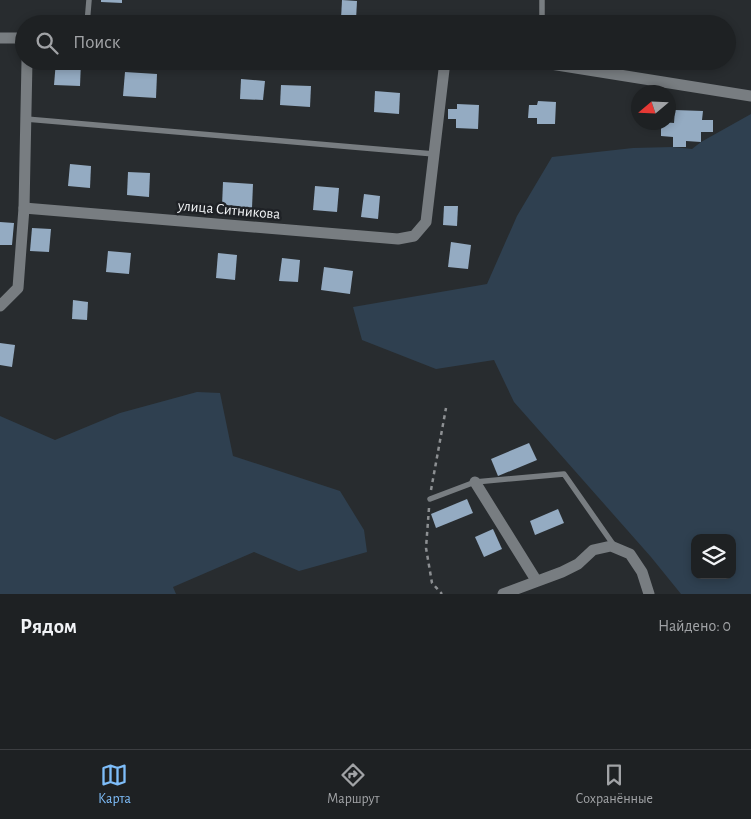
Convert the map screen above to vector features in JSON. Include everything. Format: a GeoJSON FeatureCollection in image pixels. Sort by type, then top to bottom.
{"type":"FeatureCollection","features":[{"type":"Feature","properties":{"kind":"street"},"geometry":{"type":"LineString","coordinates":[[0,38],[15,38]]}},
{"type":"Feature","properties":{"kind":"street"},"geometry":{"type":"LineString","coordinates":[[0,306],[18,288],[24,208],[27,70]]}},
{"type":"Feature","properties":{"kind":"street"},"geometry":{"type":"LineString","coordinates":[[434,154],[444,70]]}},
{"type":"Feature","properties":{"kind":"street"},"geometry":{"type":"LineString","coordinates":[[587,70],[751,96]]}},
{"type":"Feature","properties":{"kind":"street","name":"улица Ситникова"},"geometry":{"type":"LineString","coordinates":[[24,208],[398,239],[414,236],[426,222],[434,154]]}},
{"type":"Feature","properties":{"kind":"street"},"geometry":{"type":"LineString","coordinates":[[475,482],[536,580]]}},
{"type":"Feature","properties":{"kind":"street"},"geometry":{"type":"LineString","coordinates":[[503,594],[536,580],[562,572],[578,564],[593,550],[610,546],[630,554],[642,572],[649,594]]}},
{"type":"Feature","properties":{"kind":"lane"},"geometry":{"type":"LineString","coordinates":[[88,15],[89,0]]}},
{"type":"Feature","properties":{"kind":"lane"},"geometry":{"type":"LineString","coordinates":[[542,0],[542,15]]}},
{"type":"Feature","properties":{"kind":"lane"},"geometry":{"type":"LineString","coordinates":[[26,118],[434,154]]}},
{"type":"Feature","properties":{"kind":"lane"},"geometry":{"type":"LineString","coordinates":[[430,499],[475,482],[564,474],[616,548]]}},
{"type":"Feature","properties":{"kind":"shaded area"},"geometry":{"type":"Polygon","coordinates":[[[751,114],[751,594],[681,594],[651,557],[514,402],[494,360],[436,369],[362,340],[353,307],[487,284],[517,216],[552,157],[633,148],[673,147],[692,149],[751,114]]]}},
{"type":"Feature","properties":{"kind":"shaded area"},"geometry":{"type":"Polygon","coordinates":[[[197,392],[220,393],[233,456],[340,491],[364,530],[367,552],[299,571],[254,552],[173,587],[176,594],[0,594],[0,416],[55,440],[120,413],[197,392]]]}},
{"type":"Feature","properties":{"kind":"building"},"geometry":{"type":"Polygon","coordinates":[[[101,0],[122,0],[122,3],[101,2],[101,0]]]}},
{"type":"Feature","properties":{"kind":"building"},"geometry":{"type":"Polygon","coordinates":[[[342,0],[357,1],[356,15],[341,15],[342,0]]]}},
{"type":"Feature","properties":{"kind":"building"},"geometry":{"type":"Polygon","coordinates":[[[55,70],[81,70],[80,86],[54,85],[55,70]]]}},
{"type":"Feature","properties":{"kind":"building"},"geometry":{"type":"Polygon","coordinates":[[[125,72],[157,74],[156,98],[123,96],[125,72]]]}},
{"type":"Feature","properties":{"kind":"building"},"geometry":{"type":"Polygon","coordinates":[[[241,79],[265,81],[263,100],[240,99],[241,79]]]}},
{"type":"Feature","properties":{"kind":"building"},"geometry":{"type":"Polygon","coordinates":[[[281,85],[311,86],[310,107],[280,105],[281,85]]]}},
{"type":"Feature","properties":{"kind":"building"},"geometry":{"type":"Polygon","coordinates":[[[375,91],[400,93],[399,114],[374,112],[375,91]]]}},
{"type":"Feature","properties":{"kind":"building"},"geometry":{"type":"Polygon","coordinates":[[[538,101],[556,102],[555,124],[537,124],[537,118],[528,118],[529,105],[537,105],[538,101]]]}},
{"type":"Feature","properties":{"kind":"building"},"geometry":{"type":"Polygon","coordinates":[[[457,104],[479,105],[478,129],[456,128],[456,119],[448,119],[448,109],[457,109],[457,104]]]}},
{"type":"Feature","properties":{"kind":"building"},"geometry":{"type":"Polygon","coordinates":[[[676,110],[703,111],[702,120],[713,120],[713,132],[701,132],[701,142],[686,141],[686,147],[673,147],[673,137],[661,136],[661,130],[676,130],[676,110]]]}},
{"type":"Feature","properties":{"kind":"building"},"geometry":{"type":"Polygon","coordinates":[[[70,164],[91,166],[90,188],[68,186],[70,164]]]}},
{"type":"Feature","properties":{"kind":"building"},"geometry":{"type":"Polygon","coordinates":[[[128,172],[150,173],[149,197],[127,195],[128,172]]]}},
{"type":"Feature","properties":{"kind":"building"},"geometry":{"type":"Polygon","coordinates":[[[223,182],[253,184],[252,208],[222,206],[223,182]]]}},
{"type":"Feature","properties":{"kind":"building"},"geometry":{"type":"Polygon","coordinates":[[[315,186],[339,188],[337,212],[313,210],[315,186]]]}},
{"type":"Feature","properties":{"kind":"building"},"geometry":{"type":"Polygon","coordinates":[[[364,194],[380,196],[378,219],[361,217],[364,194]]]}},
{"type":"Feature","properties":{"kind":"building"},"geometry":{"type":"Polygon","coordinates":[[[444,206],[458,206],[457,226],[443,225],[444,206]]]}},
{"type":"Feature","properties":{"kind":"building"},"geometry":{"type":"Polygon","coordinates":[[[0,222],[14,223],[12,245],[0,245],[0,222]]]}},
{"type":"Feature","properties":{"kind":"building"},"geometry":{"type":"Polygon","coordinates":[[[32,228],[51,229],[49,252],[30,251],[32,228]]]}},
{"type":"Feature","properties":{"kind":"building"},"geometry":{"type":"Polygon","coordinates":[[[451,242],[471,245],[468,269],[448,267],[451,242]]]}},
{"type":"Feature","properties":{"kind":"building"},"geometry":{"type":"Polygon","coordinates":[[[108,251],[131,253],[129,274],[106,272],[108,251]]]}},
{"type":"Feature","properties":{"kind":"building"},"geometry":{"type":"Polygon","coordinates":[[[218,253],[237,255],[235,280],[216,278],[218,253]]]}},
{"type":"Feature","properties":{"kind":"building"},"geometry":{"type":"Polygon","coordinates":[[[282,258],[300,260],[298,282],[279,281],[282,258]]]}},
{"type":"Feature","properties":{"kind":"building"},"geometry":{"type":"Polygon","coordinates":[[[324,267],[353,271],[350,294],[321,290],[324,267]]]}},
{"type":"Feature","properties":{"kind":"building"},"geometry":{"type":"Polygon","coordinates":[[[73,300],[88,302],[87,320],[72,319],[73,300]]]}},
{"type":"Feature","properties":{"kind":"building"},"geometry":{"type":"Polygon","coordinates":[[[0,343],[15,345],[12,367],[0,365],[0,343]]]}},
{"type":"Feature","properties":{"kind":"building"},"geometry":{"type":"Polygon","coordinates":[[[529,443],[537,460],[498,476],[491,459],[529,443]]]}},
{"type":"Feature","properties":{"kind":"building"},"geometry":{"type":"Polygon","coordinates":[[[467,499],[473,513],[436,528],[431,514],[467,499]]]}},
{"type":"Feature","properties":{"kind":"building"},"geometry":{"type":"Polygon","coordinates":[[[558,509],[564,523],[535,535],[530,521],[558,509]]]}},
{"type":"Feature","properties":{"kind":"building"},"geometry":{"type":"Polygon","coordinates":[[[493,529],[502,549],[484,557],[475,537],[493,529]]]}}]}
